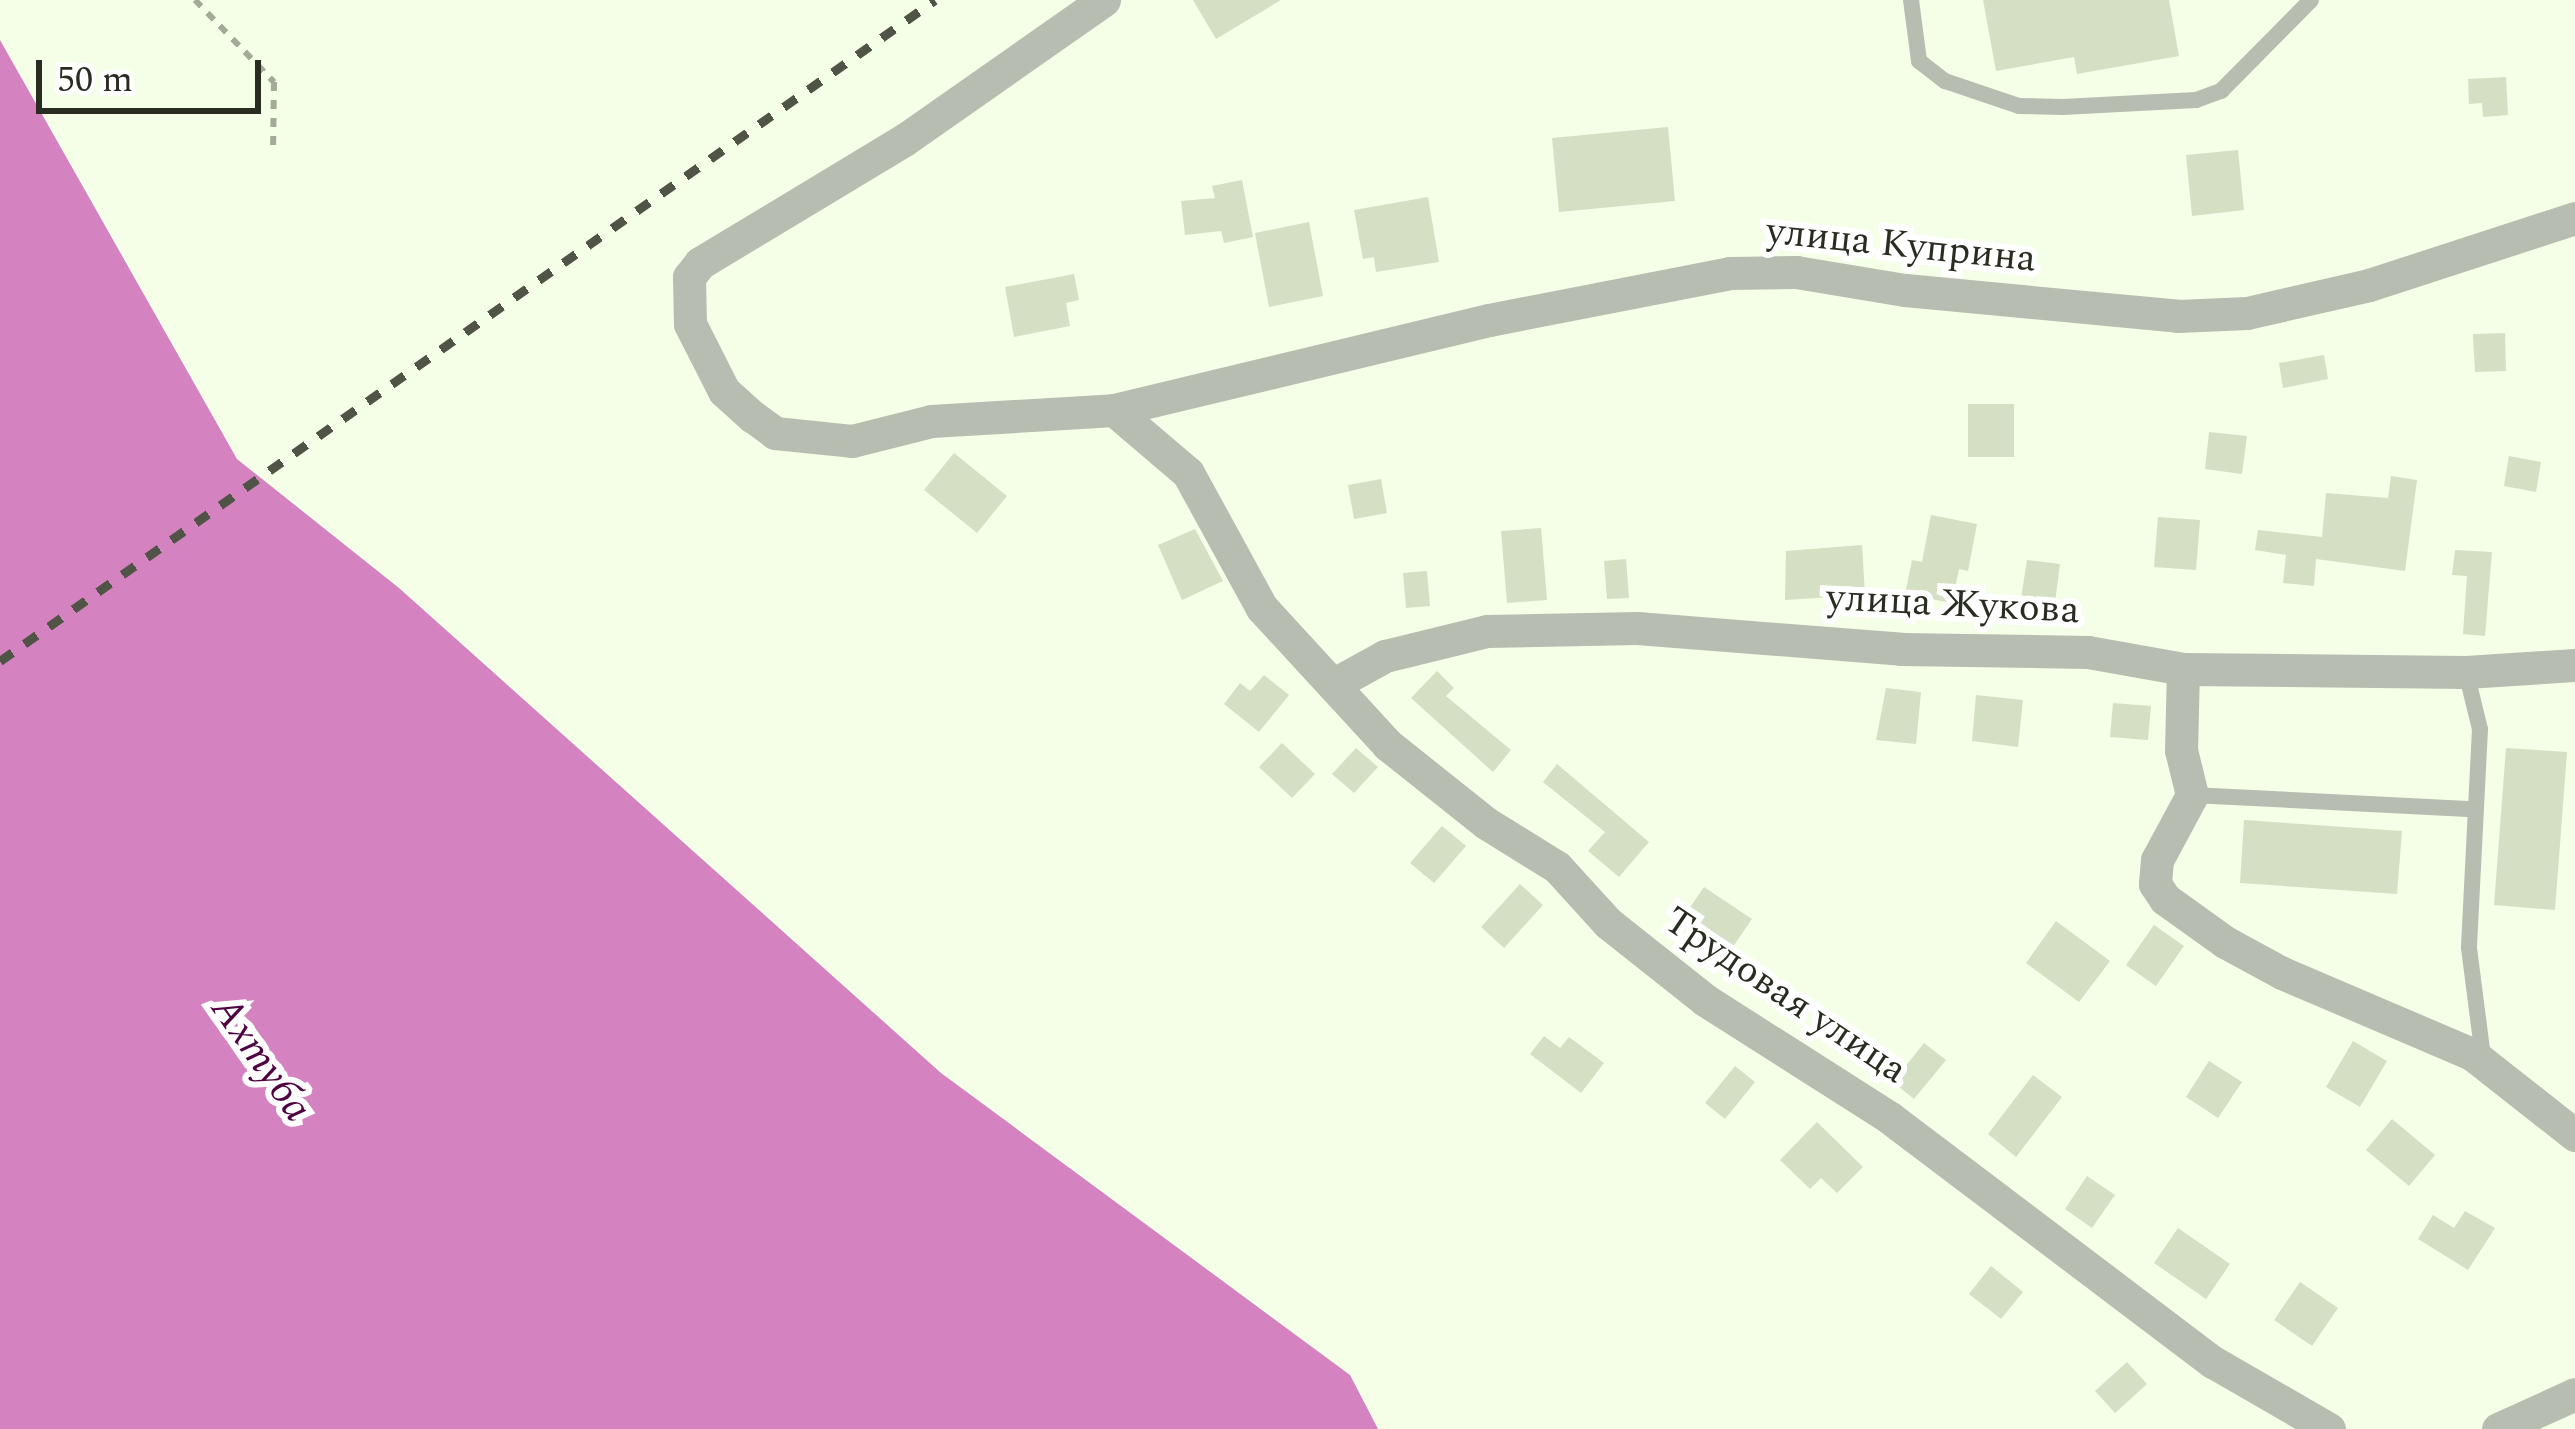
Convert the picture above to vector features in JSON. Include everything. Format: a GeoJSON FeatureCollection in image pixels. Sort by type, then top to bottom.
{"type":"FeatureCollection","features":[{"type":"Feature","properties":{"kind":"street","name":"улица Куприна"},"geometry":{"type":"LineString","coordinates":[[1104,0],[904,140],[700,263],[689,277],[690,323],[724,391],[775,433],[852,441],[931,422],[1114,410],[1489,320],[1730,273],[1796,272],[1905,290],[2178,316],[2247,313],[2369,284],[2575,218]]}},
{"type":"Feature","properties":{"kind":"street","name":"Трудовая улица"},"geometry":{"type":"LineString","coordinates":[[1114,410],[1189,473],[1262,608],[1336,683],[1359,717],[1388,745],[1486,824],[1557,867],[1608,923],[1705,1000],[1890,1118],[2213,1362],[2330,1429]]}},
{"type":"Feature","properties":{"kind":"street","name":"улица Жукова"},"geometry":{"type":"LineString","coordinates":[[1336,683],[1385,656],[1487,631],[1637,628],[1901,649],[2088,652],[2183,669],[2466,672],[2575,665]]}},
{"type":"Feature","properties":{"kind":"street"},"geometry":{"type":"LineString","coordinates":[[2183,669],[2181,750],[2192,795],[2157,860],[2156,884],[2164,899],[2225,942],[2282,973],[2433,1036],[2484,1066],[2575,1136]]}},
{"type":"Feature","properties":{"kind":"street"},"geometry":{"type":"LineString","coordinates":[[2498,1429],[2575,1394]]}},
{"type":"Feature","properties":{"kind":"lane"},"geometry":{"type":"LineString","coordinates":[[1911,0],[1919,61],[1945,81],[2019,106],[2063,107],[2196,100],[2221,91],[2311,0]]}},
{"type":"Feature","properties":{"kind":"lane"},"geometry":{"type":"LineString","coordinates":[[2466,672],[2480,729],[2470,948],[2484,1066]]}},
{"type":"Feature","properties":{"kind":"lane"},"geometry":{"type":"LineString","coordinates":[[2192,795],[2473,809]]}},
{"type":"Feature","properties":{"kind":"path"},"geometry":{"type":"LineString","coordinates":[[195,0],[274,82],[273,153]]}},
{"type":"Feature","properties":{"kind":"water","name":"Ахтуба"},"geometry":{"type":"Polygon","coordinates":[[[0,40],[237,459],[399,588],[941,1073],[1350,1375],[1378,1429],[0,1429],[0,40]]]}},
{"type":"Feature","properties":{"kind":"building"},"geometry":{"type":"Polygon","coordinates":[[[1193,0],[1281,0],[1216,39],[1193,0]]]}},
{"type":"Feature","properties":{"kind":"building"},"geometry":{"type":"Polygon","coordinates":[[[1983,0],[2169,0],[2179,56],[2077,74],[2074,57],[1996,71],[1983,0]]]}},
{"type":"Feature","properties":{"kind":"building"},"geometry":{"type":"Polygon","coordinates":[[[2506,77],[2508,115],[2483,117],[2482,103],[2469,104],[2468,79],[2506,77]]]}},
{"type":"Feature","properties":{"kind":"building"},"geometry":{"type":"Polygon","coordinates":[[[1668,127],[1675,201],[1559,212],[1552,138],[1668,127]]]}},
{"type":"Feature","properties":{"kind":"building"},"geometry":{"type":"Polygon","coordinates":[[[2238,150],[2244,210],[2192,216],[2186,155],[2238,150]]]}},
{"type":"Feature","properties":{"kind":"building"},"geometry":{"type":"Polygon","coordinates":[[[1242,180],[1253,237],[1224,243],[1221,231],[1185,235],[1181,201],[1215,198],[1212,186],[1242,180]]]}},
{"type":"Feature","properties":{"kind":"building"},"geometry":{"type":"Polygon","coordinates":[[[1428,197],[1439,262],[1376,272],[1374,257],[1363,259],[1354,210],[1428,197]]]}},
{"type":"Feature","properties":{"kind":"building"},"geometry":{"type":"Polygon","coordinates":[[[1309,222],[1323,296],[1269,307],[1255,233],[1309,222]]]}},
{"type":"Feature","properties":{"kind":"building"},"geometry":{"type":"Polygon","coordinates":[[[1074,274],[1079,300],[1066,303],[1070,326],[1014,337],[1005,287],[1074,274]]]}},
{"type":"Feature","properties":{"kind":"building"},"geometry":{"type":"Polygon","coordinates":[[[2505,333],[2506,371],[2475,372],[2473,334],[2505,333]]]}},
{"type":"Feature","properties":{"kind":"building"},"geometry":{"type":"Polygon","coordinates":[[[2324,355],[2328,379],[2283,388],[2279,363],[2324,355]]]}},
{"type":"Feature","properties":{"kind":"building"},"geometry":{"type":"Polygon","coordinates":[[[1968,404],[2014,404],[2014,457],[1968,457],[1968,404]]]}},
{"type":"Feature","properties":{"kind":"building"},"geometry":{"type":"Polygon","coordinates":[[[2209,432],[2247,436],[2242,474],[2205,469],[2209,432]]]}},
{"type":"Feature","properties":{"kind":"building"},"geometry":{"type":"Polygon","coordinates":[[[954,453],[1007,496],[977,533],[924,490],[954,453]]]}},
{"type":"Feature","properties":{"kind":"building"},"geometry":{"type":"Polygon","coordinates":[[[2509,456],[2541,462],[2536,492],[2504,486],[2509,456]]]}},
{"type":"Feature","properties":{"kind":"building"},"geometry":{"type":"Polygon","coordinates":[[[2391,476],[2417,480],[2405,571],[2316,559],[2314,586],[2283,583],[2286,555],[2255,550],[2258,530],[2322,537],[2326,493],[2388,498],[2391,476]]]}},
{"type":"Feature","properties":{"kind":"building"},"geometry":{"type":"Polygon","coordinates":[[[1381,479],[1387,513],[1354,519],[1348,485],[1381,479]]]}},
{"type":"Feature","properties":{"kind":"building"},"geometry":{"type":"Polygon","coordinates":[[[1931,515],[1977,524],[1968,571],[1959,569],[1952,603],[1905,594],[1912,560],[1922,562],[1931,515]]]}},
{"type":"Feature","properties":{"kind":"building"},"geometry":{"type":"Polygon","coordinates":[[[2158,517],[2200,520],[2196,570],[2154,567],[2158,517]]]}},
{"type":"Feature","properties":{"kind":"building"},"geometry":{"type":"Polygon","coordinates":[[[1541,528],[1547,600],[1507,603],[1501,531],[1541,528]]]}},
{"type":"Feature","properties":{"kind":"building"},"geometry":{"type":"Polygon","coordinates":[[[1195,529],[1223,581],[1182,600],[1158,545],[1195,529]]]}},
{"type":"Feature","properties":{"kind":"building"},"geometry":{"type":"Polygon","coordinates":[[[1862,545],[1865,595],[1785,600],[1786,551],[1862,545]]]}},
{"type":"Feature","properties":{"kind":"building"},"geometry":{"type":"Polygon","coordinates":[[[2455,550],[2492,552],[2485,636],[2463,634],[2467,576],[2452,575],[2455,550]]]}},
{"type":"Feature","properties":{"kind":"building"},"geometry":{"type":"Polygon","coordinates":[[[1626,559],[1629,598],[1607,599],[1604,561],[1626,559]]]}},
{"type":"Feature","properties":{"kind":"building"},"geometry":{"type":"Polygon","coordinates":[[[2027,560],[2060,564],[2054,610],[2020,605],[2027,560]]]}},
{"type":"Feature","properties":{"kind":"building"},"geometry":{"type":"Polygon","coordinates":[[[1427,571],[1430,606],[1406,608],[1403,573],[1427,571]]]}},
{"type":"Feature","properties":{"kind":"building"},"geometry":{"type":"Polygon","coordinates":[[[1437,671],[1454,688],[1446,696],[1511,750],[1493,772],[1411,698],[1437,671]]]}},
{"type":"Feature","properties":{"kind":"building"},"geometry":{"type":"Polygon","coordinates":[[[1264,675],[1289,695],[1259,732],[1224,704],[1240,683],[1250,691],[1264,675]]]}},
{"type":"Feature","properties":{"kind":"building"},"geometry":{"type":"Polygon","coordinates":[[[1886,688],[1921,692],[1916,744],[1876,740],[1886,688]]]}},
{"type":"Feature","properties":{"kind":"building"},"geometry":{"type":"Polygon","coordinates":[[[1976,695],[2023,700],[2018,747],[1972,741],[1976,695]]]}},
{"type":"Feature","properties":{"kind":"building"},"geometry":{"type":"Polygon","coordinates":[[[2113,703],[2151,706],[2148,740],[2110,737],[2113,703]]]}},
{"type":"Feature","properties":{"kind":"building"},"geometry":{"type":"Polygon","coordinates":[[[1282,743],[1315,774],[1292,798],[1259,767],[1282,743]]]}},
{"type":"Feature","properties":{"kind":"building"},"geometry":{"type":"Polygon","coordinates":[[[1356,748],[1378,767],[1354,793],[1332,774],[1356,748]]]}},
{"type":"Feature","properties":{"kind":"building"},"geometry":{"type":"Polygon","coordinates":[[[2506,748],[2567,752],[2555,910],[2494,905],[2506,748]]]}},
{"type":"Feature","properties":{"kind":"building"},"geometry":{"type":"Polygon","coordinates":[[[1557,764],[1649,842],[1619,877],[1588,851],[1605,832],[1543,782],[1557,764]]]}},
{"type":"Feature","properties":{"kind":"building"},"geometry":{"type":"Polygon","coordinates":[[[2244,820],[2402,831],[2397,894],[2240,883],[2244,820]]]}},
{"type":"Feature","properties":{"kind":"building"},"geometry":{"type":"Polygon","coordinates":[[[1442,826],[1466,846],[1434,883],[1410,863],[1442,826]]]}},
{"type":"Feature","properties":{"kind":"building"},"geometry":{"type":"Polygon","coordinates":[[[1520,884],[1543,905],[1504,948],[1481,927],[1520,884]]]}},
{"type":"Feature","properties":{"kind":"building"},"geometry":{"type":"Polygon","coordinates":[[[1704,887],[1752,919],[1730,951],[1682,919],[1704,887]]]}},
{"type":"Feature","properties":{"kind":"building"},"geometry":{"type":"Polygon","coordinates":[[[2056,921],[2110,961],[2079,1002],[2026,963],[2056,921]]]}},
{"type":"Feature","properties":{"kind":"building"},"geometry":{"type":"Polygon","coordinates":[[[2154,925],[2184,946],[2156,986],[2126,965],[2154,925]]]}},
{"type":"Feature","properties":{"kind":"building"},"geometry":{"type":"Polygon","coordinates":[[[1544,1036],[1560,1048],[1569,1037],[1604,1063],[1581,1093],[1530,1054],[1544,1036]]]}},
{"type":"Feature","properties":{"kind":"building"},"geometry":{"type":"Polygon","coordinates":[[[2353,1041],[2387,1061],[2360,1107],[2326,1087],[2353,1041]]]}},
{"type":"Feature","properties":{"kind":"building"},"geometry":{"type":"Polygon","coordinates":[[[1924,1043],[1946,1060],[1914,1099],[1893,1082],[1924,1043]]]}},
{"type":"Feature","properties":{"kind":"building"},"geometry":{"type":"Polygon","coordinates":[[[2209,1061],[2242,1082],[2218,1118],[2186,1097],[2209,1061]]]}},
{"type":"Feature","properties":{"kind":"building"},"geometry":{"type":"Polygon","coordinates":[[[1735,1066],[1755,1082],[1725,1119],[1705,1103],[1735,1066]]]}},
{"type":"Feature","properties":{"kind":"building"},"geometry":{"type":"Polygon","coordinates":[[[2033,1075],[2062,1097],[2016,1157],[1988,1134],[2033,1075]]]}},
{"type":"Feature","properties":{"kind":"building"},"geometry":{"type":"Polygon","coordinates":[[[2392,1119],[2435,1155],[2409,1186],[2366,1150],[2392,1119]]]}},
{"type":"Feature","properties":{"kind":"building"},"geometry":{"type":"Polygon","coordinates":[[[1817,1122],[1863,1167],[1837,1193],[1821,1178],[1810,1189],[1780,1160],[1817,1122]]]}},
{"type":"Feature","properties":{"kind":"building"},"geometry":{"type":"Polygon","coordinates":[[[2087,1176],[2115,1195],[2092,1228],[2065,1209],[2087,1176]]]}},
{"type":"Feature","properties":{"kind":"building"},"geometry":{"type":"Polygon","coordinates":[[[2465,1211],[2495,1228],[2468,1270],[2418,1239],[2433,1215],[2454,1228],[2465,1211]]]}},
{"type":"Feature","properties":{"kind":"building"},"geometry":{"type":"Polygon","coordinates":[[[2178,1228],[2230,1264],[2206,1299],[2154,1263],[2178,1228]]]}},
{"type":"Feature","properties":{"kind":"building"},"geometry":{"type":"Polygon","coordinates":[[[1991,1266],[2023,1292],[2001,1319],[1969,1294],[1991,1266]]]}},
{"type":"Feature","properties":{"kind":"building"},"geometry":{"type":"Polygon","coordinates":[[[2300,1282],[2338,1308],[2312,1346],[2274,1320],[2300,1282]]]}},
{"type":"Feature","properties":{"kind":"building"},"geometry":{"type":"Polygon","coordinates":[[[2127,1362],[2147,1384],[2115,1413],[2095,1391],[2127,1362]]]}},
{"type":"Feature","properties":{"kind":"railway"},"geometry":{"type":"LineString","coordinates":[[0,661],[935,0]]}}]}
